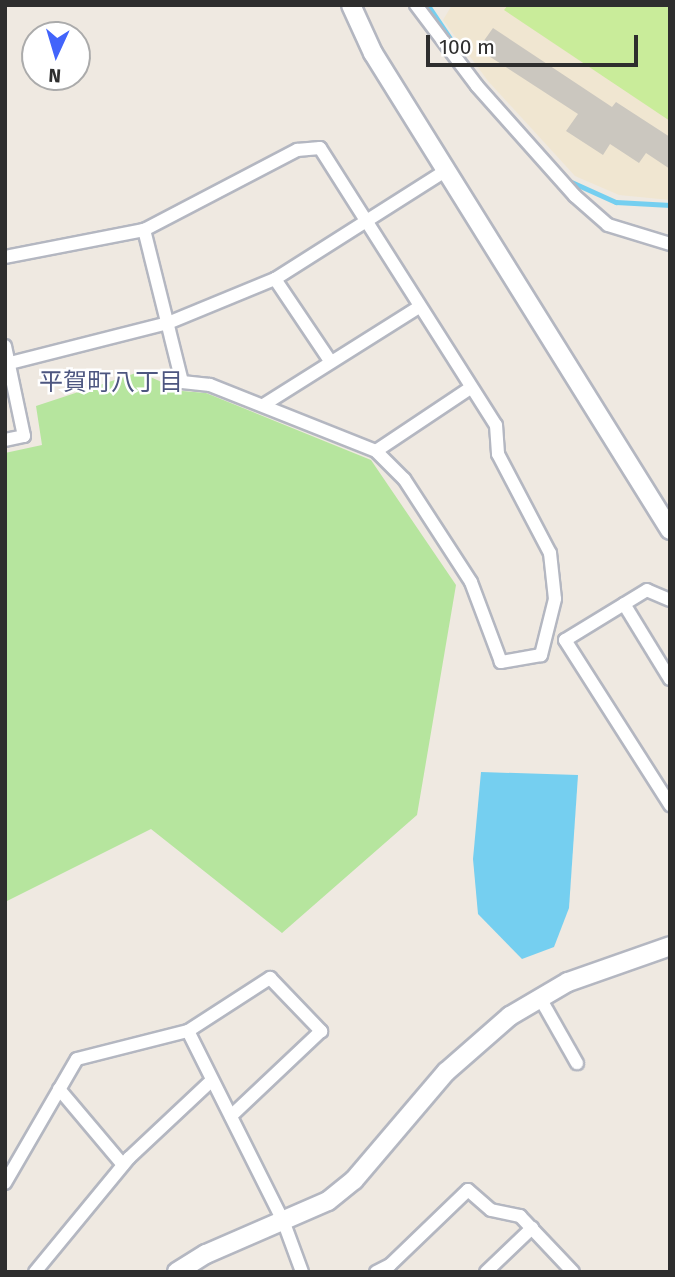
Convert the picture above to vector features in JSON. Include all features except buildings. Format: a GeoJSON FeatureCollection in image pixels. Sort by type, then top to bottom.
{"type":"FeatureCollection","features":[{"type":"Feature","properties":{"kind":"street"},"geometry":{"type":"LineString","coordinates":[[351,5],[373,53],[445,172],[667,518]]}},
{"type":"Feature","properties":{"kind":"street"},"geometry":{"type":"LineString","coordinates":[[416,5],[477,86],[575,196],[608,225],[670,244]]}},
{"type":"Feature","properties":{"kind":"street"},"geometry":{"type":"LineString","coordinates":[[5,257],[144,230],[297,150],[320,148],[470,389],[496,425],[498,454],[550,553],[555,599],[541,655],[501,662],[471,582],[404,479],[376,451],[265,404],[210,385],[182,382],[144,230]]}},
{"type":"Feature","properties":{"kind":"street"},"geometry":{"type":"LineString","coordinates":[[10,363],[168,323],[275,279],[366,219],[445,172]]}},
{"type":"Feature","properties":{"kind":"street"},"geometry":{"type":"LineString","coordinates":[[275,279],[330,361]]}},
{"type":"Feature","properties":{"kind":"street"},"geometry":{"type":"LineString","coordinates":[[265,404],[419,307]]}},
{"type":"Feature","properties":{"kind":"street"},"geometry":{"type":"LineString","coordinates":[[5,345],[24,436],[5,440]]}},
{"type":"Feature","properties":{"kind":"street"},"geometry":{"type":"LineString","coordinates":[[376,451],[470,389]]}},
{"type":"Feature","properties":{"kind":"street"},"geometry":{"type":"LineString","coordinates":[[670,600],[647,590],[565,640],[665,789],[670,805]]}},
{"type":"Feature","properties":{"kind":"street"},"geometry":{"type":"LineString","coordinates":[[624,604],[670,680]]}},
{"type":"Feature","properties":{"kind":"street"},"geometry":{"type":"LineString","coordinates":[[177,1272],[206,1254],[284,1223],[328,1201],[354,1180],[475,1042],[540,998],[568,982],[670,946]]}},
{"type":"Feature","properties":{"kind":"street"},"geometry":{"type":"LineString","coordinates":[[5,1183],[77,1059],[188,1031],[270,978],[321,1031],[231,1116]]}},
{"type":"Feature","properties":{"kind":"street"},"geometry":{"type":"LineString","coordinates":[[540,998],[577,1063]]}},
{"type":"Feature","properties":{"kind":"street"},"geometry":{"type":"LineString","coordinates":[[188,1031],[211,1082],[231,1116],[284,1223],[302,1272]]}},
{"type":"Feature","properties":{"kind":"street"},"geometry":{"type":"LineString","coordinates":[[35,1272],[122,1165],[211,1082]]}},
{"type":"Feature","properties":{"kind":"street"},"geometry":{"type":"LineString","coordinates":[[59,1089],[122,1165]]}},
{"type":"Feature","properties":{"kind":"street"},"geometry":{"type":"LineString","coordinates":[[376,1272],[393,1268],[465,1190],[491,1210],[520,1216],[573,1272]]}},
{"type":"Feature","properties":{"kind":"street"},"geometry":{"type":"LineString","coordinates":[[486,1272],[532,1228]]}},
{"type":"Feature","properties":{"kind":"shaded area"},"geometry":{"type":"Polygon","coordinates":[[[452,5],[670,5],[670,200],[619,195],[575,176],[488,81],[443,20],[452,5]]]}},
{"type":"Feature","properties":{"kind":"green space"},"geometry":{"type":"Polygon","coordinates":[[[508,5],[670,5],[670,121],[504,10],[508,5]]]}},
{"type":"Feature","properties":{"kind":"green space"},"geometry":{"type":"Polygon","coordinates":[[[139,372],[182,391],[206,393],[371,460],[456,585],[417,815],[282,933],[151,829],[5,902],[5,453],[42,445],[36,406],[139,372]]]}},
{"type":"Feature","properties":{"kind":"water"},"geometry":{"type":"Polygon","coordinates":[[[481,772],[578,775],[569,908],[554,947],[522,959],[478,914],[473,859],[481,772]]]}},
{"type":"Feature","properties":{"kind":"waterway"},"geometry":{"type":"LineString","coordinates":[[428,5],[469,66]]}},
{"type":"Feature","properties":{"kind":"waterway"},"geometry":{"type":"LineString","coordinates":[[565,179],[616,202],[670,205]]}},
{"type":"Feature","properties":{"kind":"district","name":"平賀町八丁目"},"geometry":{"type":"Point","coordinates":[111,383]}}]}
